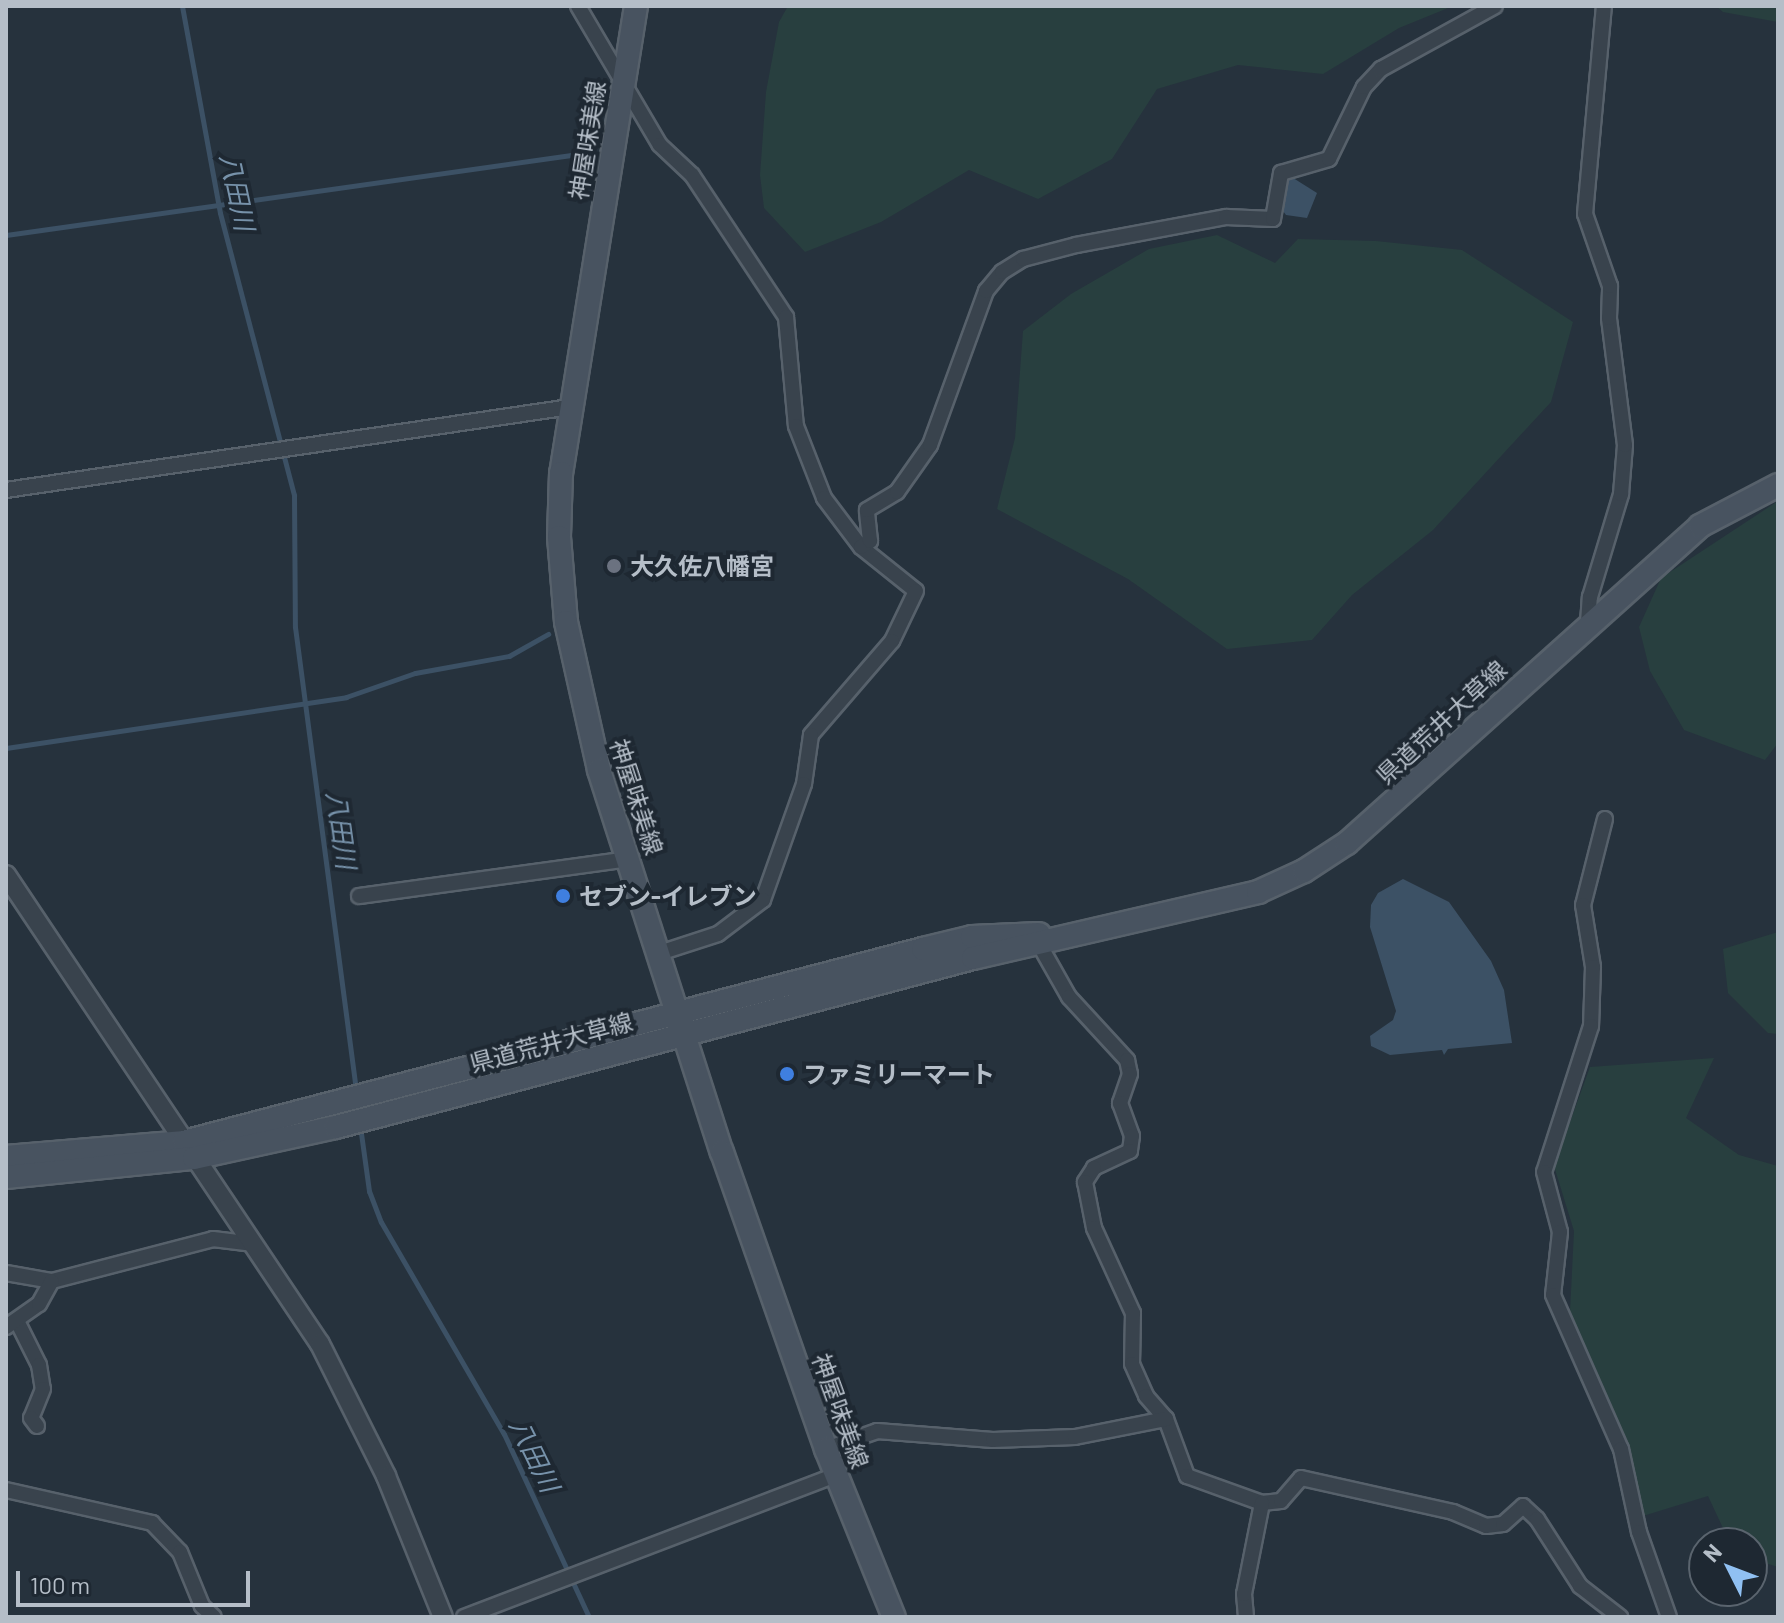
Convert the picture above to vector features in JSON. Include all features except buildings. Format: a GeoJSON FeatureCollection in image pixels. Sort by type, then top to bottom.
{"type":"FeatureCollection","features":[{"type":"Feature","properties":{"kind":"main road","name":"神屋味美線"},"geometry":{"type":"LineString","coordinates":[[636,6],[561,473],[562,592],[577,688],[681,1024],[826,1449],[894,1617]]}},
{"type":"Feature","properties":{"kind":"main road","name":"県道荒井大草線"},"geometry":{"type":"LineString","coordinates":[[6,1157],[189,1150],[377,1092],[1104,931],[1258,892],[1304,871],[1356,834],[1588,623],[1700,526],[1778,485]]}},
{"type":"Feature","properties":{"kind":"main road","name":"県道荒井大草線"},"geometry":{"type":"LineString","coordinates":[[6,1177],[336,1127],[972,937],[1104,931]]}},
{"type":"Feature","properties":{"kind":"street"},"geometry":{"type":"LineString","coordinates":[[578,6],[660,145],[692,175],[786,317],[796,426],[824,498],[861,547],[916,591],[892,641],[811,735],[804,784],[763,900],[718,934],[659,953]]}},
{"type":"Feature","properties":{"kind":"street"},"geometry":{"type":"LineString","coordinates":[[861,547],[870,541],[867,510],[897,492],[930,445],[986,291],[1002,272],[1023,259],[1076,245],[1226,217],[1273,219],[1281,173],[1294,165],[1329,159],[1364,87],[1381,69],[1495,6]]}},
{"type":"Feature","properties":{"kind":"street"},"geometry":{"type":"LineString","coordinates":[[1588,623],[1590,597],[1621,494],[1625,445],[1609,318],[1610,286],[1585,214],[1604,6]]}},
{"type":"Feature","properties":{"kind":"street"},"geometry":{"type":"LineString","coordinates":[[6,490],[570,407]]}},
{"type":"Feature","properties":{"kind":"street"},"geometry":{"type":"LineString","coordinates":[[1605,819],[1583,905],[1593,967],[1591,1026],[1544,1172],[1560,1232],[1553,1295],[1621,1449],[1639,1532],[1669,1617]]}},
{"type":"Feature","properties":{"kind":"street"},"geometry":{"type":"LineString","coordinates":[[359,896],[629,859]]}},
{"type":"Feature","properties":{"kind":"street"},"geometry":{"type":"LineString","coordinates":[[6,875],[320,1344],[386,1476],[443,1617]]}},
{"type":"Feature","properties":{"kind":"street"},"geometry":{"type":"LineString","coordinates":[[1039,944],[1069,997],[1127,1060],[1130,1074],[1120,1103],[1132,1136],[1130,1151],[1094,1168],[1085,1182],[1094,1228],[1133,1313],[1132,1364],[1146,1396],[1166,1419],[1187,1476],[1262,1503],[1281,1501],[1301,1478],[1453,1512],[1486,1526],[1503,1524],[1523,1506],[1537,1519],[1580,1586],[1620,1617]]}},
{"type":"Feature","properties":{"kind":"street"},"geometry":{"type":"LineString","coordinates":[[6,1273],[52,1281],[213,1239],[254,1244]]}},
{"type":"Feature","properties":{"kind":"street"},"geometry":{"type":"LineString","coordinates":[[37,1426],[31,1418],[43,1389],[39,1365],[12,1324],[39,1304],[52,1281]]}},
{"type":"Feature","properties":{"kind":"street"},"geometry":{"type":"LineString","coordinates":[[826,1449],[877,1431],[993,1440],[1075,1437],[1166,1419]]}},
{"type":"Feature","properties":{"kind":"street"},"geometry":{"type":"LineString","coordinates":[[464,1617],[836,1475]]}},
{"type":"Feature","properties":{"kind":"street"},"geometry":{"type":"LineString","coordinates":[[6,1490],[152,1523],[180,1552],[202,1606],[214,1617]]}},
{"type":"Feature","properties":{"kind":"street"},"geometry":{"type":"LineString","coordinates":[[1246,1617],[1244,1594],[1262,1503]]}},
{"type":"Feature","properties":{"kind":"green space"},"geometry":{"type":"Polygon","coordinates":[[[788,6],[1453,6],[1399,28],[1323,74],[1238,65],[1157,89],[1112,159],[1038,199],[969,170],[881,222],[805,252],[764,208],[760,175],[766,92],[779,22],[788,6]]]}},
{"type":"Feature","properties":{"kind":"green space"},"geometry":{"type":"Polygon","coordinates":[[[1716,6],[1778,6],[1778,22],[1723,12],[1716,6]]]}},
{"type":"Feature","properties":{"kind":"green space"},"geometry":{"type":"Polygon","coordinates":[[[1217,235],[1275,263],[1298,239],[1376,241],[1462,250],[1573,322],[1551,402],[1433,530],[1352,595],[1312,640],[1227,649],[1128,579],[997,509],[1015,438],[1023,331],[1071,294],[1149,249],[1217,235]]]}},
{"type":"Feature","properties":{"kind":"green space"},"geometry":{"type":"Polygon","coordinates":[[[1778,501],[1778,743],[1765,760],[1684,730],[1650,671],[1639,627],[1661,578],[1778,501]]]}},
{"type":"Feature","properties":{"kind":"green space"},"geometry":{"type":"Polygon","coordinates":[[[1778,932],[1778,1034],[1768,1033],[1728,993],[1723,949],[1778,932]]]}},
{"type":"Feature","properties":{"kind":"green space"},"geometry":{"type":"Polygon","coordinates":[[[1714,1058],[1686,1118],[1739,1155],[1778,1166],[1778,1567],[1768,1564],[1768,1527],[1723,1527],[1708,1496],[1643,1516],[1615,1418],[1593,1378],[1570,1312],[1574,1231],[1554,1166],[1590,1067],[1714,1058]]]}},
{"type":"Feature","properties":{"kind":"water"},"geometry":{"type":"Polygon","coordinates":[[[1290,176],[1317,193],[1307,218],[1286,215],[1280,207],[1283,181],[1290,176]]]}},
{"type":"Feature","properties":{"kind":"water"},"geometry":{"type":"Polygon","coordinates":[[[1403,879],[1449,902],[1491,961],[1504,990],[1512,1043],[1448,1049],[1444,1055],[1442,1050],[1390,1055],[1371,1046],[1370,1036],[1393,1020],[1396,1011],[1370,927],[1371,905],[1378,893],[1403,879]]]}},
{"type":"Feature","properties":{"kind":"waterway","name":"八田川"},"geometry":{"type":"LineString","coordinates":[[182,6],[220,213],[294,495],[295,627],[356,1092]]}},
{"type":"Feature","properties":{"kind":"waterway"},"geometry":{"type":"LineString","coordinates":[[6,235],[578,154]]}},
{"type":"Feature","properties":{"kind":"waterway"},"geometry":{"type":"LineString","coordinates":[[6,748],[346,697],[415,673],[509,656],[548,634]]}},
{"type":"Feature","properties":{"kind":"waterway","name":"八田川"},"geometry":{"type":"LineString","coordinates":[[360,1126],[369,1191],[381,1222],[504,1434],[589,1617]]}},
{"type":"Feature","properties":{"kind":"place","name":"大久佐八幡宮"},"geometry":{"type":"Point","coordinates":[614,566]}},
{"type":"Feature","properties":{"kind":"place","name":"セブン-イレブン"},"geometry":{"type":"Point","coordinates":[563,896]}},
{"type":"Feature","properties":{"kind":"place","name":"ファミリーマート"},"geometry":{"type":"Point","coordinates":[787,1074]}}]}
